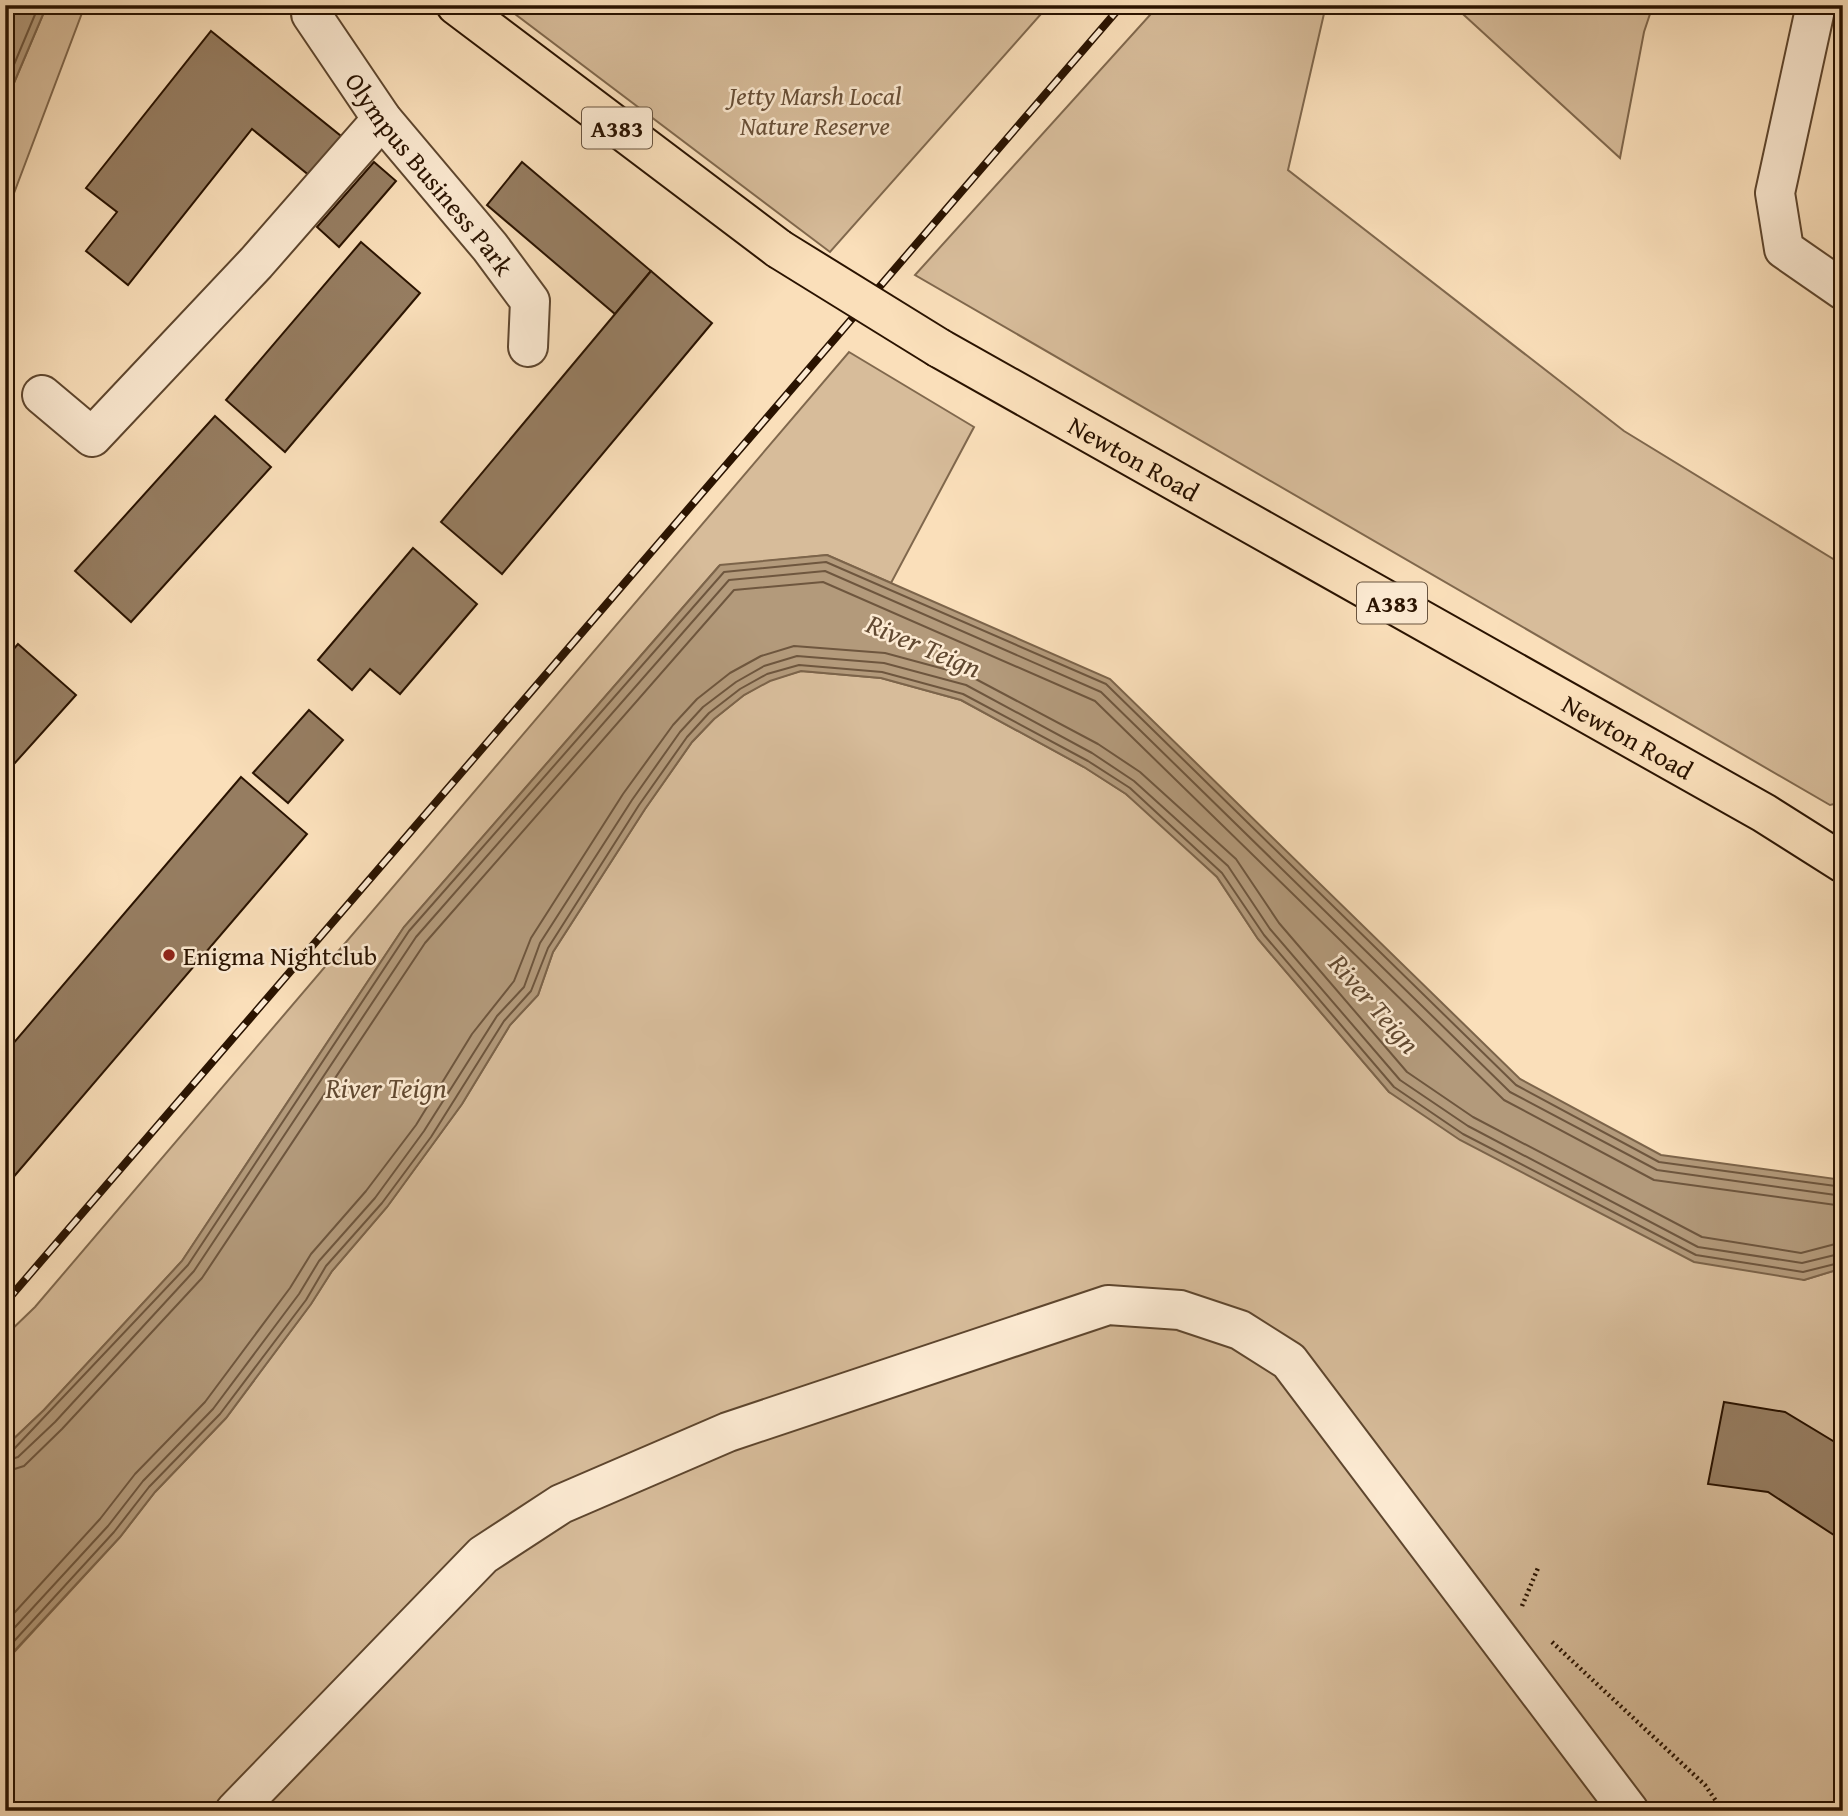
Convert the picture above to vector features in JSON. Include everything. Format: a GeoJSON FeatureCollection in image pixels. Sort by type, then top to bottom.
{"type":"FeatureCollection","features":[{"type":"Feature","properties":{"kind":"main road","name":"Newton Road"},"geometry":{"type":"LineString","coordinates":[[456,5],[779,249],[939,348],[1764,813],[1843,863]]}},
{"type":"Feature","properties":{"kind":"street","name":"Olympus Business Park"},"geometry":{"type":"LineString","coordinates":[[317,5],[312,14],[382,119],[490,247],[530,301],[528,347]]}},
{"type":"Feature","properties":{"kind":"street"},"geometry":{"type":"LineString","coordinates":[[1816,5],[1775,193],[1784,249],[1843,290]]}},
{"type":"Feature","properties":{"kind":"street"},"geometry":{"type":"LineString","coordinates":[[42,395],[92,437],[256,263],[382,119]]}},
{"type":"Feature","properties":{"kind":"street"},"geometry":{"type":"LineString","coordinates":[[235,1811],[483,1555],[561,1504],[728,1432],[1108,1305],[1180,1310],[1240,1330],[1289,1361],[1629,1811]]}},
{"type":"Feature","properties":{"kind":"path"},"geometry":{"type":"LineString","coordinates":[[1520,1611],[1538,1568]]}},
{"type":"Feature","properties":{"kind":"path"},"geometry":{"type":"LineString","coordinates":[[1548,1638],[1705,1785],[1723,1811]]}},
{"type":"Feature","properties":{"kind":"green space"},"geometry":{"type":"Polygon","coordinates":[[[47,5],[85,5],[5,217],[5,104],[47,5]]]}},
{"type":"Feature","properties":{"kind":"green space","name":"Jetty Marsh Local Nature Reserve"},"geometry":{"type":"Polygon","coordinates":[[[503,5],[1049,5],[830,252],[503,5]]]}},
{"type":"Feature","properties":{"kind":"green space"},"geometry":{"type":"Polygon","coordinates":[[[1159,5],[1326,5],[1288,170],[1624,431],[1843,565],[1843,802],[1830,805],[915,275],[1159,5]]]}},
{"type":"Feature","properties":{"kind":"green space"},"geometry":{"type":"Polygon","coordinates":[[[1453,5],[1653,5],[1644,32],[1620,158],[1453,5]]]}},
{"type":"Feature","properties":{"kind":"green space"},"geometry":{"type":"Polygon","coordinates":[[[849,352],[974,427],[891,583],[827,555],[719,566],[404,927],[182,1261],[44,1410],[5,1447],[5,1336],[35,1307],[849,352]]]}},
{"type":"Feature","properties":{"kind":"green space"},"geometry":{"type":"Polygon","coordinates":[[[801,671],[881,678],[961,700],[1084,767],[1126,794],[1161,823],[1217,877],[1258,939],[1389,1092],[1804,1280],[1843,1268],[1843,1811],[5,1811],[5,1662],[120,1537],[155,1492],[226,1418],[311,1304],[332,1271],[387,1207],[462,1104],[510,1025],[538,995],[553,952],[645,809],[692,742],[714,719],[744,695],[770,680],[801,671]]]}},
{"type":"Feature","properties":{"kind":"water"},"geometry":{"type":"Polygon","coordinates":[[[5,5],[47,5],[5,104],[5,5]]]}},
{"type":"Feature","properties":{"kind":"water","name":"River Teign"},"geometry":{"type":"Polygon","coordinates":[[[827,555],[1110,679],[1520,1079],[1661,1155],[1843,1180],[1843,1268],[1804,1280],[1694,1262],[1460,1140],[1389,1092],[1258,939],[1217,877],[1126,794],[1084,767],[961,700],[881,678],[801,671],[770,681],[744,695],[714,719],[692,742],[645,809],[553,952],[538,995],[510,1025],[462,1104],[387,1207],[332,1271],[311,1304],[226,1418],[155,1492],[120,1537],[5,1661],[5,1447],[44,1410],[182,1261],[404,927],[720,565],[827,555]]]}},
{"type":"Feature","properties":{"kind":"building"},"geometry":{"type":"Polygon","coordinates":[[[211,31],[341,136],[310,176],[252,129],[128,285],[86,251],[117,212],[86,188],[211,31]]]}},
{"type":"Feature","properties":{"kind":"building"},"geometry":{"type":"Polygon","coordinates":[[[374,162],[396,181],[339,247],[317,227],[374,162]]]}},
{"type":"Feature","properties":{"kind":"building"},"geometry":{"type":"Polygon","coordinates":[[[522,162],[651,271],[615,314],[487,205],[522,162]]]}},
{"type":"Feature","properties":{"kind":"building"},"geometry":{"type":"Polygon","coordinates":[[[361,242],[420,293],[285,452],[226,400],[361,242]]]}},
{"type":"Feature","properties":{"kind":"building"},"geometry":{"type":"Polygon","coordinates":[[[651,271],[712,323],[502,574],[441,522],[651,271]]]}},
{"type":"Feature","properties":{"kind":"building"},"geometry":{"type":"Polygon","coordinates":[[[215,416],[271,467],[131,622],[75,571],[215,416]]]}},
{"type":"Feature","properties":{"kind":"building"},"geometry":{"type":"Polygon","coordinates":[[[413,548],[477,604],[400,694],[370,669],[352,690],[318,660],[413,548]]]}},
{"type":"Feature","properties":{"kind":"building"},"geometry":{"type":"Polygon","coordinates":[[[18,644],[76,695],[5,774],[5,659],[18,644]]]}},
{"type":"Feature","properties":{"kind":"building"},"geometry":{"type":"Polygon","coordinates":[[[309,710],[343,740],[288,803],[253,773],[309,710]]]}},
{"type":"Feature","properties":{"kind":"building"},"geometry":{"type":"Polygon","coordinates":[[[241,777],[307,834],[5,1187],[5,1053],[241,777]]]}},
{"type":"Feature","properties":{"kind":"building"},"geometry":{"type":"Polygon","coordinates":[[[1724,1402],[1785,1412],[1843,1447],[1843,1541],[1768,1492],[1708,1484],[1724,1402]]]}},
{"type":"Feature","properties":{"kind":"building"},"geometry":{"type":"Polygon","coordinates":[[[1843,1545],[1843,1568],[1835,1558],[1843,1545]]]}},
{"type":"Feature","properties":{"kind":"railway"},"geometry":{"type":"LineString","coordinates":[[5,1303],[1122,5]]}},
{"type":"Feature","properties":{"kind":"place","name":"Enigma Nightclub"},"geometry":{"type":"Point","coordinates":[169,955]}}]}
